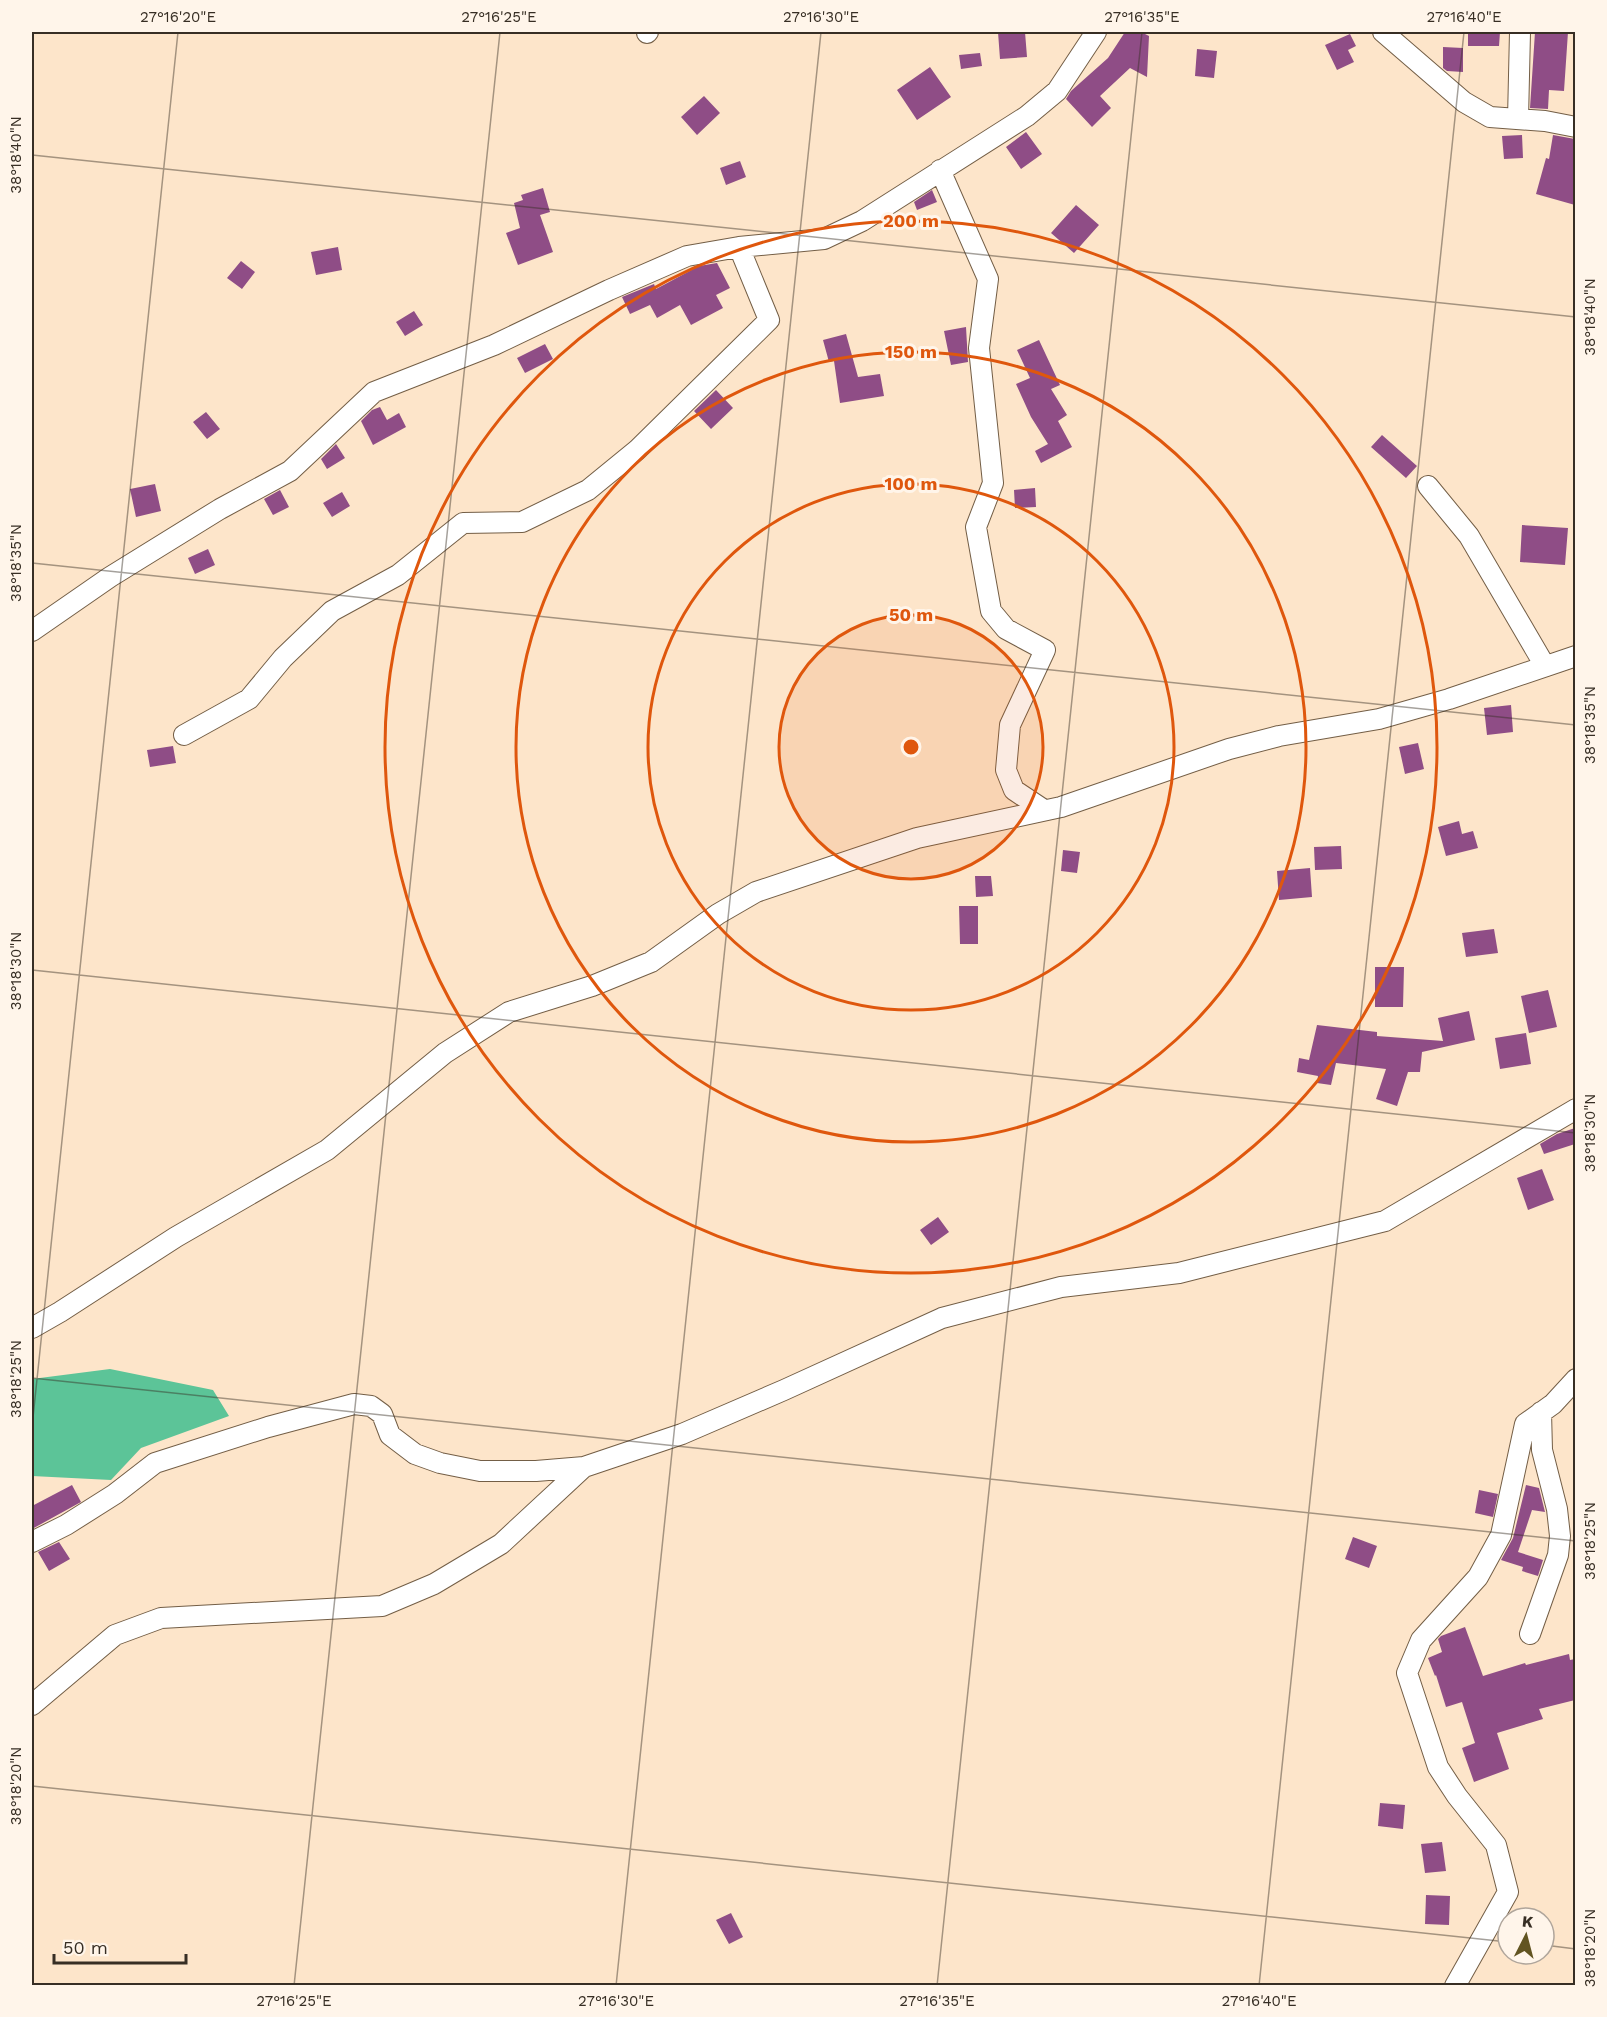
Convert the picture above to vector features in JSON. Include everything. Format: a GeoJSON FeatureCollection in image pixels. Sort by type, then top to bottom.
{"type":"FeatureCollection","features":[{"type":"Feature","properties":{"kind":"street"},"geometry":{"type":"LineString","coordinates":[[32,631],[110,577],[220,509],[290,471],[374,392],[494,345],[687,256],[739,247],[824,238],[862,221],[1027,116],[1057,91],[1096,32]]}},
{"type":"Feature","properties":{"kind":"street"},"geometry":{"type":"LineString","coordinates":[[1383,32],[1464,102],[1490,117],[1545,121],[1575,127]]}},
{"type":"Feature","properties":{"kind":"street"},"geometry":{"type":"LineString","coordinates":[[1518,119],[1520,32]]}},
{"type":"Feature","properties":{"kind":"street"},"geometry":{"type":"LineString","coordinates":[[940,170],[988,279],[979,348],[993,483],[976,527],[991,611],[1006,628],[1045,650],[1010,725],[1006,770],[1014,790],[1044,810]]}},
{"type":"Feature","properties":{"kind":"street"},"geometry":{"type":"LineString","coordinates":[[184,735],[249,699],[283,658],[332,611],[398,576],[464,523],[522,522],[588,490],[637,450],[769,320],[739,247]]}},
{"type":"Feature","properties":{"kind":"street"},"geometry":{"type":"LineString","coordinates":[[1428,486],[1469,536],[1545,666]]}},
{"type":"Feature","properties":{"kind":"street"},"geometry":{"type":"LineString","coordinates":[[32,1328],[176,1236],[327,1150],[445,1053],[509,1012],[592,986],[651,963],[718,914],[756,892],[917,838],[1060,807],[1229,749],[1279,736],[1379,719],[1449,699],[1575,656]]}},
{"type":"Feature","properties":{"kind":"street"},"geometry":{"type":"LineString","coordinates":[[32,1542],[66,1525],[115,1494],[154,1462],[268,1427],[354,1404],[371,1406],[382,1414],[390,1435],[415,1454],[440,1463],[480,1471],[536,1471],[584,1467],[682,1434],[942,1318],[1060,1287],[1179,1273],[1385,1221],[1575,1109]]}},
{"type":"Feature","properties":{"kind":"street"},"geometry":{"type":"LineString","coordinates":[[1455,1986],[1508,1892],[1496,1845],[1457,1796],[1438,1767],[1407,1673],[1421,1640],[1478,1577],[1502,1535],[1525,1424],[1565,1392],[1575,1379]]}},
{"type":"Feature","properties":{"kind":"street"},"geometry":{"type":"LineString","coordinates":[[1530,1634],[1558,1555],[1560,1536],[1557,1509],[1542,1450],[1541,1412]]}},
{"type":"Feature","properties":{"kind":"street"},"geometry":{"type":"LineString","coordinates":[[32,1705],[115,1635],[161,1618],[382,1606],[434,1584],[501,1544],[584,1467]]}},
{"type":"Feature","properties":{"kind":"green space"},"geometry":{"type":"Polygon","coordinates":[[[110,1369],[213,1390],[229,1416],[141,1448],[111,1480],[32,1476],[32,1379],[110,1369]]]}},
{"type":"Feature","properties":{"kind":"building"},"geometry":{"type":"Polygon","coordinates":[[[998,32],[1025,32],[1027,57],[1000,59],[998,32]]]}},
{"type":"Feature","properties":{"kind":"building"},"geometry":{"type":"Polygon","coordinates":[[[1125,32],[1141,32],[1149,36],[1147,77],[1130,68],[1100,96],[1111,108],[1092,127],[1066,99],[1071,91],[1108,58],[1125,32]]]}},
{"type":"Feature","properties":{"kind":"building"},"geometry":{"type":"Polygon","coordinates":[[[1468,32],[1500,32],[1499,46],[1468,46],[1468,32]]]}},
{"type":"Feature","properties":{"kind":"building"},"geometry":{"type":"Polygon","coordinates":[[[1535,32],[1568,32],[1564,91],[1549,90],[1548,109],[1530,108],[1535,32]]]}},
{"type":"Feature","properties":{"kind":"building"},"geometry":{"type":"Polygon","coordinates":[[[1350,34],[1356,46],[1348,50],[1354,62],[1337,70],[1325,45],[1350,34]]]}},
{"type":"Feature","properties":{"kind":"building"},"geometry":{"type":"Polygon","coordinates":[[[1443,47],[1463,48],[1463,72],[1447,71],[1443,68],[1443,47]]]}},
{"type":"Feature","properties":{"kind":"building"},"geometry":{"type":"Polygon","coordinates":[[[1197,49],[1217,51],[1214,78],[1195,76],[1197,49]]]}},
{"type":"Feature","properties":{"kind":"building"},"geometry":{"type":"Polygon","coordinates":[[[980,53],[982,66],[961,69],[959,55],[980,53]]]}},
{"type":"Feature","properties":{"kind":"building"},"geometry":{"type":"Polygon","coordinates":[[[930,67],[951,97],[917,120],[897,90],[930,67]]]}},
{"type":"Feature","properties":{"kind":"building"},"geometry":{"type":"Polygon","coordinates":[[[704,96],[720,113],[697,135],[681,117],[704,96]]]}},
{"type":"Feature","properties":{"kind":"building"},"geometry":{"type":"Polygon","coordinates":[[[1026,132],[1042,154],[1021,169],[1006,147],[1026,132]]]}},
{"type":"Feature","properties":{"kind":"building"},"geometry":{"type":"Polygon","coordinates":[[[1522,135],[1523,158],[1504,159],[1502,136],[1522,135]]]}},
{"type":"Feature","properties":{"kind":"building"},"geometry":{"type":"Polygon","coordinates":[[[1553,135],[1575,139],[1575,205],[1536,194],[1546,158],[1549,159],[1553,135]]]}},
{"type":"Feature","properties":{"kind":"building"},"geometry":{"type":"Polygon","coordinates":[[[740,161],[746,177],[726,185],[720,168],[740,161]]]}},
{"type":"Feature","properties":{"kind":"building"},"geometry":{"type":"Polygon","coordinates":[[[543,188],[550,212],[540,215],[553,252],[518,265],[506,233],[520,228],[514,203],[523,200],[521,195],[543,188]]]}},
{"type":"Feature","properties":{"kind":"building"},"geometry":{"type":"Polygon","coordinates":[[[932,190],[937,202],[917,210],[914,202],[932,190]]]}},
{"type":"Feature","properties":{"kind":"building"},"geometry":{"type":"Polygon","coordinates":[[[1076,205],[1099,225],[1074,253],[1051,233],[1076,205]]]}},
{"type":"Feature","properties":{"kind":"building"},"geometry":{"type":"Polygon","coordinates":[[[338,247],[342,270],[316,275],[311,252],[338,247]]]}},
{"type":"Feature","properties":{"kind":"building"},"geometry":{"type":"Polygon","coordinates":[[[241,261],[255,272],[242,289],[227,278],[241,261]]]}},
{"type":"Feature","properties":{"kind":"building"},"geometry":{"type":"Polygon","coordinates":[[[717,263],[730,288],[716,295],[723,308],[691,325],[680,305],[657,318],[650,305],[630,314],[622,297],[654,284],[656,289],[699,266],[717,263]]]}},
{"type":"Feature","properties":{"kind":"building"},"geometry":{"type":"Polygon","coordinates":[[[414,311],[423,325],[405,336],[396,322],[414,311]]]}},
{"type":"Feature","properties":{"kind":"building"},"geometry":{"type":"Polygon","coordinates":[[[966,327],[968,362],[951,365],[944,331],[966,327]]]}},
{"type":"Feature","properties":{"kind":"building"},"geometry":{"type":"Polygon","coordinates":[[[846,334],[858,377],[880,374],[884,396],[840,403],[834,361],[829,362],[823,340],[846,334]]]}},
{"type":"Feature","properties":{"kind":"building"},"geometry":{"type":"Polygon","coordinates":[[[1039,340],[1060,385],[1051,389],[1067,415],[1058,421],[1072,447],[1041,463],[1035,451],[1048,444],[1031,417],[1016,384],[1030,378],[1017,350],[1039,340]]]}},
{"type":"Feature","properties":{"kind":"building"},"geometry":{"type":"Polygon","coordinates":[[[545,344],[553,359],[525,373],[517,358],[545,344]]]}},
{"type":"Feature","properties":{"kind":"building"},"geometry":{"type":"Polygon","coordinates":[[[716,390],[733,408],[711,429],[694,411],[716,390]]]}},
{"type":"Feature","properties":{"kind":"building"},"geometry":{"type":"Polygon","coordinates":[[[380,407],[387,420],[399,413],[406,427],[373,445],[361,421],[372,410],[380,407]]]}},
{"type":"Feature","properties":{"kind":"building"},"geometry":{"type":"Polygon","coordinates":[[[206,412],[220,429],[207,439],[193,422],[206,412]]]}},
{"type":"Feature","properties":{"kind":"building"},"geometry":{"type":"Polygon","coordinates":[[[1382,435],[1417,466],[1406,478],[1371,447],[1382,435]]]}},
{"type":"Feature","properties":{"kind":"building"},"geometry":{"type":"Polygon","coordinates":[[[336,444],[345,458],[327,469],[321,459],[336,444]]]}},
{"type":"Feature","properties":{"kind":"building"},"geometry":{"type":"Polygon","coordinates":[[[155,484],[161,511],[136,517],[130,489],[155,484]]]}},
{"type":"Feature","properties":{"kind":"building"},"geometry":{"type":"Polygon","coordinates":[[[1035,488],[1036,507],[1015,508],[1014,490],[1035,488]]]}},
{"type":"Feature","properties":{"kind":"building"},"geometry":{"type":"Polygon","coordinates":[[[280,490],[289,507],[273,515],[264,499],[280,490]]]}},
{"type":"Feature","properties":{"kind":"building"},"geometry":{"type":"Polygon","coordinates":[[[342,492],[350,506],[332,517],[323,503],[342,492]]]}},
{"type":"Feature","properties":{"kind":"building"},"geometry":{"type":"Polygon","coordinates":[[[1522,525],[1568,528],[1565,565],[1520,562],[1522,525]]]}},
{"type":"Feature","properties":{"kind":"building"},"geometry":{"type":"Polygon","coordinates":[[[208,549],[215,565],[195,574],[188,558],[208,549]]]}},
{"type":"Feature","properties":{"kind":"building"},"geometry":{"type":"Polygon","coordinates":[[[1511,705],[1513,732],[1487,735],[1484,708],[1511,705]]]}},
{"type":"Feature","properties":{"kind":"building"},"geometry":{"type":"Polygon","coordinates":[[[1418,743],[1424,769],[1405,774],[1399,747],[1418,743]]]}},
{"type":"Feature","properties":{"kind":"building"},"geometry":{"type":"Polygon","coordinates":[[[173,746],[176,763],[150,767],[147,750],[173,746]]]}},
{"type":"Feature","properties":{"kind":"building"},"geometry":{"type":"Polygon","coordinates":[[[1459,821],[1462,834],[1473,831],[1478,848],[1446,856],[1438,827],[1459,821]]]}},
{"type":"Feature","properties":{"kind":"building"},"geometry":{"type":"Polygon","coordinates":[[[1341,846],[1342,869],[1315,870],[1314,847],[1341,846]]]}},
{"type":"Feature","properties":{"kind":"building"},"geometry":{"type":"Polygon","coordinates":[[[1063,850],[1080,852],[1077,873],[1061,871],[1063,850]]]}},
{"type":"Feature","properties":{"kind":"building"},"geometry":{"type":"Polygon","coordinates":[[[1310,868],[1312,897],[1279,900],[1277,871],[1310,868]]]}},
{"type":"Feature","properties":{"kind":"building"},"geometry":{"type":"Polygon","coordinates":[[[975,876],[991,876],[993,896],[976,897],[975,876]]]}},
{"type":"Feature","properties":{"kind":"building"},"geometry":{"type":"Polygon","coordinates":[[[959,906],[978,906],[978,944],[960,944],[959,906]]]}},
{"type":"Feature","properties":{"kind":"building"},"geometry":{"type":"Polygon","coordinates":[[[1494,929],[1498,953],[1466,957],[1462,933],[1494,929]]]}},
{"type":"Feature","properties":{"kind":"building"},"geometry":{"type":"Polygon","coordinates":[[[1375,967],[1404,967],[1403,1007],[1375,1007],[1375,967]]]}},
{"type":"Feature","properties":{"kind":"building"},"geometry":{"type":"Polygon","coordinates":[[[1548,990],[1557,1027],[1529,1033],[1521,996],[1548,990]]]}},
{"type":"Feature","properties":{"kind":"building"},"geometry":{"type":"Polygon","coordinates":[[[1469,1011],[1475,1040],[1422,1052],[1420,1072],[1408,1072],[1397,1106],[1376,1099],[1386,1069],[1336,1063],[1331,1085],[1317,1083],[1318,1076],[1297,1072],[1299,1058],[1309,1060],[1317,1025],[1377,1032],[1377,1036],[1443,1041],[1438,1018],[1469,1011]]]}},
{"type":"Feature","properties":{"kind":"building"},"geometry":{"type":"Polygon","coordinates":[[[1526,1033],[1531,1064],[1500,1069],[1495,1038],[1526,1033]]]}},
{"type":"Feature","properties":{"kind":"building"},"geometry":{"type":"Polygon","coordinates":[[[1575,1128],[1575,1144],[1544,1154],[1540,1144],[1557,1134],[1575,1128]]]}},
{"type":"Feature","properties":{"kind":"building"},"geometry":{"type":"Polygon","coordinates":[[[1542,1169],[1554,1200],[1528,1210],[1517,1178],[1542,1169]]]}},
{"type":"Feature","properties":{"kind":"building"},"geometry":{"type":"Polygon","coordinates":[[[938,1217],[949,1232],[931,1245],[920,1230],[938,1217]]]}},
{"type":"Feature","properties":{"kind":"building"},"geometry":{"type":"Polygon","coordinates":[[[72,1485],[81,1502],[32,1529],[32,1506],[72,1485]]]}},
{"type":"Feature","properties":{"kind":"building"},"geometry":{"type":"Polygon","coordinates":[[[1526,1485],[1539,1488],[1545,1512],[1532,1510],[1518,1552],[1543,1560],[1538,1576],[1522,1571],[1523,1567],[1501,1560],[1513,1538],[1526,1485]]]}},
{"type":"Feature","properties":{"kind":"building"},"geometry":{"type":"Polygon","coordinates":[[[1479,1490],[1498,1494],[1493,1517],[1475,1513],[1479,1490]]]}},
{"type":"Feature","properties":{"kind":"building"},"geometry":{"type":"Polygon","coordinates":[[[1353,1537],[1377,1546],[1369,1568],[1345,1559],[1353,1537]]]}},
{"type":"Feature","properties":{"kind":"building"},"geometry":{"type":"Polygon","coordinates":[[[59,1542],[70,1559],[49,1571],[38,1552],[59,1542]]]}},
{"type":"Feature","properties":{"kind":"building"},"geometry":{"type":"Polygon","coordinates":[[[1465,1627],[1483,1676],[1525,1663],[1526,1665],[1569,1654],[1570,1660],[1575,1659],[1575,1700],[1539,1709],[1543,1719],[1497,1733],[1509,1769],[1474,1782],[1462,1748],[1475,1743],[1462,1702],[1446,1707],[1428,1658],[1442,1652],[1438,1639],[1441,1636],[1465,1627]]]}},
{"type":"Feature","properties":{"kind":"building"},"geometry":{"type":"Polygon","coordinates":[[[1380,1803],[1405,1805],[1403,1829],[1378,1826],[1380,1803]]]}},
{"type":"Feature","properties":{"kind":"building"},"geometry":{"type":"Polygon","coordinates":[[[1442,1842],[1446,1871],[1425,1873],[1421,1844],[1442,1842]]]}},
{"type":"Feature","properties":{"kind":"building"},"geometry":{"type":"Polygon","coordinates":[[[1426,1895],[1450,1896],[1449,1925],[1425,1924],[1426,1895]]]}},
{"type":"Feature","properties":{"kind":"building"},"geometry":{"type":"Polygon","coordinates":[[[731,1913],[743,1937],[729,1944],[716,1920],[731,1913]]]}}]}
